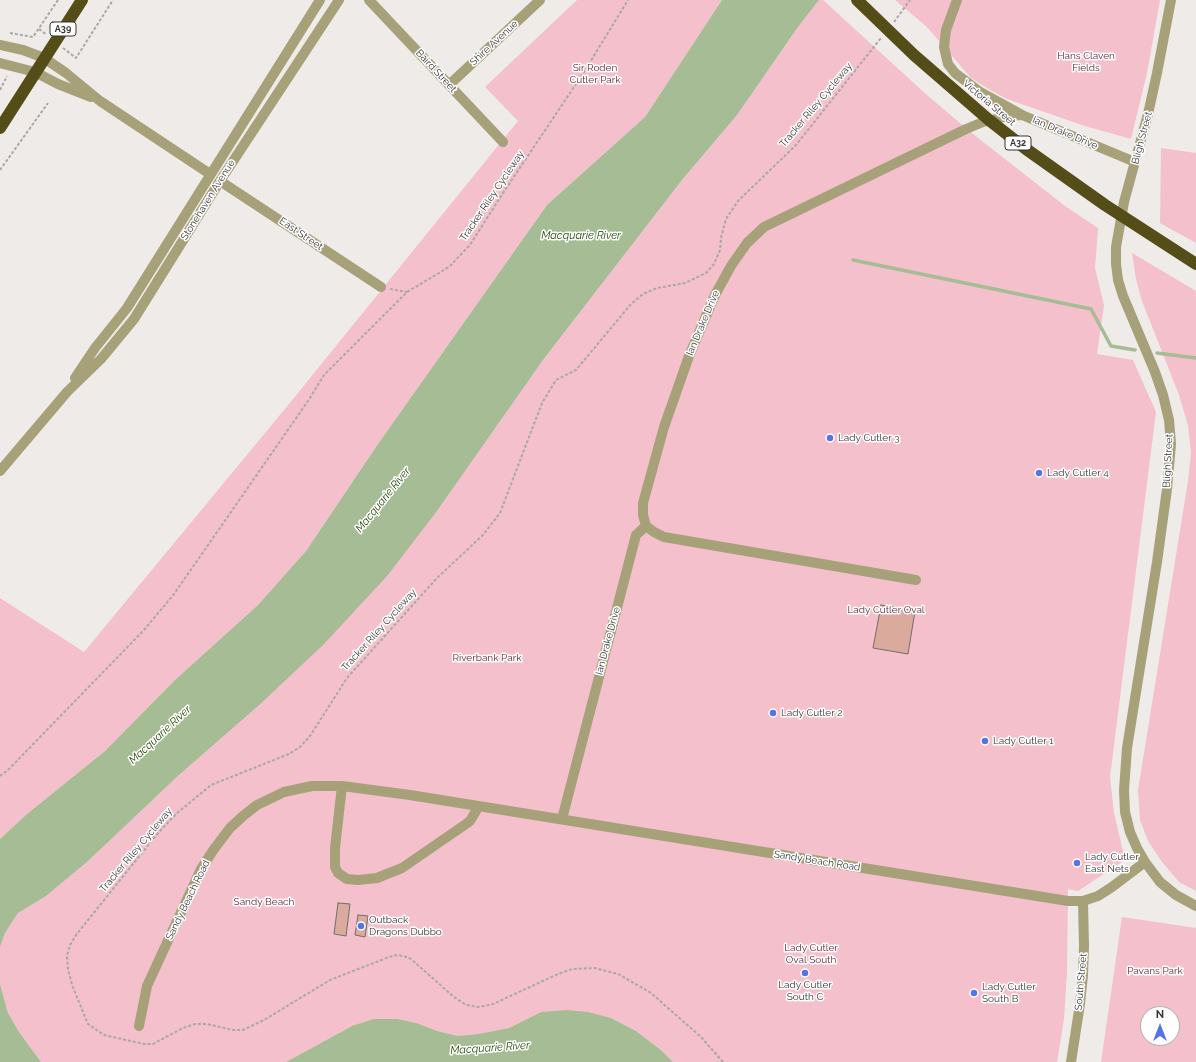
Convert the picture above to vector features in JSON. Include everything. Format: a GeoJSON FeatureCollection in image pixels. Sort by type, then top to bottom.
{"type":"FeatureCollection","features":[{"type":"Feature","properties":{"kind":"highway","name":"A39"},"geometry":{"type":"LineString","coordinates":[[0,128],[82,0]]}},
{"type":"Feature","properties":{"kind":"highway","name":"Victoria Street"},"geometry":{"type":"LineString","coordinates":[[857,0],[914,55],[989,120],[1026,149],[1105,205],[1196,264]]}},
{"type":"Feature","properties":{"kind":"street","name":"Stonehaven Avenue"},"geometry":{"type":"LineString","coordinates":[[67,392],[94,348],[127,308],[320,0]]}},
{"type":"Feature","properties":{"kind":"street","name":"Stonehaven Avenue"},"geometry":{"type":"LineString","coordinates":[[0,471],[67,392],[101,359],[134,319],[220,181],[339,0]]}},
{"type":"Feature","properties":{"kind":"street","name":"Baird Street"},"geometry":{"type":"LineString","coordinates":[[370,0],[503,142]]}},
{"type":"Feature","properties":{"kind":"street","name":"Shire Avenue"},"geometry":{"type":"LineString","coordinates":[[449,85],[540,0]]}},
{"type":"Feature","properties":{"kind":"street"},"geometry":{"type":"LineString","coordinates":[[957,0],[946,30],[944,47],[948,64],[955,73],[980,92],[1022,115]]}},
{"type":"Feature","properties":{"kind":"street","name":"Bligh Street"},"geometry":{"type":"LineString","coordinates":[[1171,0],[1157,73],[1136,162],[1119,224],[1116,247],[1118,280],[1163,395],[1169,420],[1171,444],[1167,489],[1125,770],[1124,790],[1130,832],[1145,862],[1160,882],[1176,895],[1196,906]]}},
{"type":"Feature","properties":{"kind":"street"},"geometry":{"type":"LineString","coordinates":[[0,45],[24,50],[44,58],[66,72],[100,101],[210,174]]}},
{"type":"Feature","properties":{"kind":"street"},"geometry":{"type":"LineString","coordinates":[[0,63],[36,72],[58,84],[100,101]]}},
{"type":"Feature","properties":{"kind":"street","name":"Ian Drake Drive"},"geometry":{"type":"LineString","coordinates":[[562,820],[636,535],[646,526],[643,515],[643,503],[664,427],[686,363],[715,295],[730,266],[747,243],[764,227],[966,129],[983,122],[1008,116],[1022,115],[1136,162]]}},
{"type":"Feature","properties":{"kind":"street","name":"East Street"},"geometry":{"type":"LineString","coordinates":[[220,181],[381,288]]}},
{"type":"Feature","properties":{"kind":"street"},"geometry":{"type":"LineString","coordinates":[[646,526],[664,537],[916,580]]}},
{"type":"Feature","properties":{"kind":"street","name":"Sandy Beach Road"},"geometry":{"type":"LineString","coordinates":[[139,1026],[147,986],[201,869],[214,849],[230,828],[257,805],[284,792],[312,786],[342,786],[410,795],[1052,900],[1083,901],[1098,896],[1145,862]]}},
{"type":"Feature","properties":{"kind":"street"},"geometry":{"type":"LineString","coordinates":[[342,786],[335,862],[338,873],[347,879],[358,880],[377,878],[402,868],[470,821],[479,806]]}},
{"type":"Feature","properties":{"kind":"street","name":"South Street"},"geometry":{"type":"LineString","coordinates":[[1071,1062],[1083,975],[1083,901]]}},
{"type":"Feature","properties":{"kind":"path"},"geometry":{"type":"LineString","coordinates":[[10,33],[33,37],[58,0]]}},
{"type":"Feature","properties":{"kind":"path"},"geometry":{"type":"LineString","coordinates":[[39,29],[76,58],[113,0]]}},
{"type":"Feature","properties":{"kind":"path","name":"Tracker Riley Cycleway"},"geometry":{"type":"LineString","coordinates":[[0,776],[8,770],[144,630],[174,594],[308,401],[324,375],[407,292],[449,267],[470,245],[584,72],[628,0]]}},
{"type":"Feature","properties":{"kind":"path"},"geometry":{"type":"LineString","coordinates":[[890,27],[910,0]]}},
{"type":"Feature","properties":{"kind":"path","name":"Tracker Riley Cycleway"},"geometry":{"type":"LineString","coordinates":[[723,1062],[701,1037],[651,994],[618,974],[595,968],[572,969],[493,1004],[479,1006],[466,1004],[454,998],[410,959],[404,956],[396,955],[330,980],[264,1020],[243,1030],[233,1030],[207,1024],[195,1024],[183,1028],[153,1044],[144,1044],[104,1035],[88,1024],[72,985],[68,969],[67,956],[70,945],[76,935],[158,833],[181,809],[211,785],[289,754],[300,747],[310,736],[347,678],[437,578],[483,535],[500,513],[542,403],[556,380],[576,370],[631,304],[643,294],[657,288],[685,283],[706,273],[714,264],[720,250],[721,238],[726,219],[738,201],[796,145],[885,33]]}},
{"type":"Feature","properties":{"kind":"path"},"geometry":{"type":"LineString","coordinates":[[0,75],[8,76],[0,90]]}},
{"type":"Feature","properties":{"kind":"path"},"geometry":{"type":"LineString","coordinates":[[0,170],[48,103]]}},
{"type":"Feature","properties":{"kind":"path"},"geometry":{"type":"LineString","coordinates":[[381,288],[407,292]]}},
{"type":"Feature","properties":{"kind":"green space","name":"Sir Roden Cutler Park"},"geometry":{"type":"Polygon","coordinates":[[[577,0],[722,0],[645,117],[547,205],[378,444],[306,551],[258,605],[175,680],[105,751],[27,814],[0,839],[0,598],[84,652],[289,404],[518,121],[485,87],[577,0]]]}},
{"type":"Feature","properties":{"kind":"green space"},"geometry":{"type":"Polygon","coordinates":[[[819,0],[823,0],[928,96],[973,134],[1065,206],[1098,228],[1095,268],[1104,305],[1097,354],[1133,360],[1156,412],[1110,777],[1114,813],[1125,860],[1078,891],[1068,889],[1067,972],[1064,1019],[1057,1062],[673,1062],[661,1050],[636,1031],[611,1018],[541,1012],[509,1028],[458,1036],[437,1031],[352,1026],[286,1062],[41,1062],[19,1032],[8,1013],[0,984],[0,947],[5,933],[18,913],[46,896],[87,862],[179,775],[257,707],[437,511],[543,360],[682,180],[737,115],[798,27],[819,0]]]}},
{"type":"Feature","properties":{"kind":"green space","name":"Hans Claven Fields"},"geometry":{"type":"Polygon","coordinates":[[[895,0],[1160,0],[1147,73],[1131,139],[1085,126],[1007,99],[992,91],[971,78],[927,27],[895,0]]]}},
{"type":"Feature","properties":{"kind":"green space"},"geometry":{"type":"Polygon","coordinates":[[[1161,148],[1196,153],[1196,243],[1160,223],[1161,148]]]}},
{"type":"Feature","properties":{"kind":"green space"},"geometry":{"type":"Polygon","coordinates":[[[1132,253],[1196,291],[1196,891],[1179,882],[1162,862],[1148,841],[1140,820],[1138,790],[1188,481],[1191,453],[1188,425],[1179,395],[1142,301],[1136,279],[1132,253]]]}},
{"type":"Feature","properties":{"kind":"green space","name":"Pavans Park"},"geometry":{"type":"Polygon","coordinates":[[[1122,917],[1196,928],[1196,1062],[1101,1062],[1122,917]]]}},
{"type":"Feature","properties":{"kind":"water","name":"Macquarie River"},"geometry":{"type":"Polygon","coordinates":[[[722,0],[819,0],[798,27],[737,115],[682,180],[543,360],[437,511],[387,576],[323,645],[257,707],[179,775],[87,862],[46,896],[18,913],[5,933],[0,947],[0,839],[27,814],[105,751],[175,680],[258,605],[306,551],[378,444],[547,205],[645,117],[722,0]]]}},
{"type":"Feature","properties":{"kind":"water"},"geometry":{"type":"Polygon","coordinates":[[[0,984],[8,1013],[19,1032],[41,1062],[0,1062],[0,984]]]}},
{"type":"Feature","properties":{"kind":"water","name":"Macquarie River"},"geometry":{"type":"Polygon","coordinates":[[[566,1010],[588,1012],[611,1018],[636,1031],[661,1050],[673,1062],[286,1062],[352,1026],[374,1019],[397,1019],[416,1023],[437,1031],[458,1036],[509,1028],[541,1012],[566,1010]]]}},
{"type":"Feature","properties":{"kind":"building"},"geometry":{"type":"Polygon","coordinates":[[[881,605],[915,611],[908,654],[873,648],[881,605]]]}},
{"type":"Feature","properties":{"kind":"building"},"geometry":{"type":"Polygon","coordinates":[[[338,903],[350,904],[346,936],[334,934],[338,903]]]}},
{"type":"Feature","properties":{"kind":"building","name":"Outback Dragons Dubbo"},"geometry":{"type":"Polygon","coordinates":[[[358,915],[368,916],[365,937],[355,935],[358,915]]]}},
{"type":"Feature","properties":{"kind":"waterway"},"geometry":{"type":"LineString","coordinates":[[853,260],[1091,309],[1111,346],[1135,350]]}},
{"type":"Feature","properties":{"kind":"waterway"},"geometry":{"type":"LineString","coordinates":[[1157,353],[1196,358]]}},
{"type":"Feature","properties":{"kind":"place","name":"Lady Cutler 3"},"geometry":{"type":"Point","coordinates":[830,438]}},
{"type":"Feature","properties":{"kind":"place","name":"Lady Cutler 4"},"geometry":{"type":"Point","coordinates":[1039,473]}},
{"type":"Feature","properties":{"kind":"place","name":"Lady Cutler 2"},"geometry":{"type":"Point","coordinates":[773,713]}},
{"type":"Feature","properties":{"kind":"place","name":"Lady Cutler 1"},"geometry":{"type":"Point","coordinates":[985,741]}},
{"type":"Feature","properties":{"kind":"place","name":"Lady Cutler East Nets"},"geometry":{"type":"Point","coordinates":[1077,863]}},
{"type":"Feature","properties":{"kind":"place","name":"Outback Dragons Dubbo"},"geometry":{"type":"Point","coordinates":[361,926]}},
{"type":"Feature","properties":{"kind":"place","name":"Lady Cutler South C"},"geometry":{"type":"Point","coordinates":[805,973]}},
{"type":"Feature","properties":{"kind":"place","name":"Lady Cutler South B"},"geometry":{"type":"Point","coordinates":[974,993]}},
{"type":"Feature","properties":{"kind":"park label","name":"Lady Cutler Oval"},"geometry":{"type":"Point","coordinates":[886,610]}},
{"type":"Feature","properties":{"kind":"park label","name":"Riverbank Park"},"geometry":{"type":"Point","coordinates":[487,658]}},
{"type":"Feature","properties":{"kind":"park label","name":"Sandy Beach"},"geometry":{"type":"Point","coordinates":[264,902]}},
{"type":"Feature","properties":{"kind":"park label","name":"Lady Cutler Oval South"},"geometry":{"type":"Point","coordinates":[811,954]}}]}
